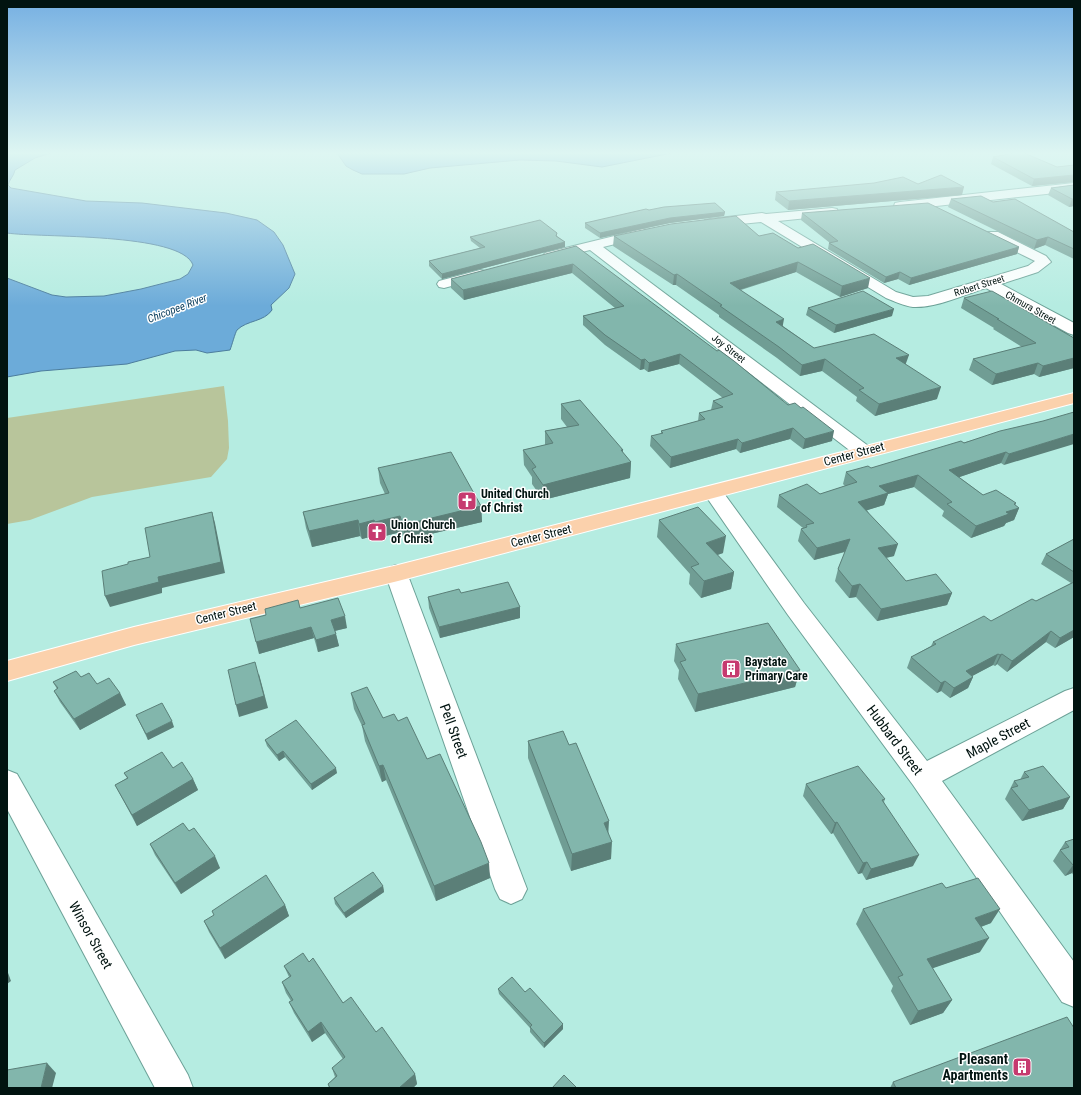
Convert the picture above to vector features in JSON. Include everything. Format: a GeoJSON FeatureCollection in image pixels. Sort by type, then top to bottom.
{"type":"FeatureCollection","features":[{"type":"Feature","properties":{"kind":"main road","name":"Center Street"},"geometry":{"type":"LineString","coordinates":[[7,671],[134,636],[396,573],[1074,398]]}},
{"type":"Feature","properties":{"kind":"street"},"geometry":{"type":"LineString","coordinates":[[891,207],[937,203]]}},
{"type":"Feature","properties":{"kind":"street"},"geometry":{"type":"LineString","coordinates":[[929,204],[950,214]]}},
{"type":"Feature","properties":{"kind":"street"},"geometry":{"type":"LineString","coordinates":[[700,224],[762,217],[845,211]]}},
{"type":"Feature","properties":{"kind":"street","name":"Robert Street"},"geometry":{"type":"LineString","coordinates":[[762,217],[891,295],[912,302],[929,301],[1033,269],[1044,262],[1041,259],[984,231]]}},
{"type":"Feature","properties":{"kind":"street"},"geometry":{"type":"LineString","coordinates":[[536,260],[657,230]]}},
{"type":"Feature","properties":{"kind":"street","name":"Joy Street"},"geometry":{"type":"LineString","coordinates":[[592,245],[864,452]]}},
{"type":"Feature","properties":{"kind":"street"},"geometry":{"type":"LineString","coordinates":[[444,284],[490,272]]}},
{"type":"Feature","properties":{"kind":"street","name":"Chmura Street"},"geometry":{"type":"LineString","coordinates":[[988,283],[1074,330]]}},
{"type":"Feature","properties":{"kind":"street","name":"Hubbard Street"},"geometry":{"type":"LineString","coordinates":[[713,492],[796,609],[923,777],[1074,990]]}},
{"type":"Feature","properties":{"kind":"street","name":"Pell Street"},"geometry":{"type":"LineString","coordinates":[[396,573],[511,889]]}},
{"type":"Feature","properties":{"kind":"street","name":"Maple Street"},"geometry":{"type":"LineString","coordinates":[[923,777],[1074,698]]}},
{"type":"Feature","properties":{"kind":"street","name":"Winsor Street"},"geometry":{"type":"LineString","coordinates":[[7,782],[175,1088]]}},
{"type":"Feature","properties":{"kind":"green space"},"geometry":{"type":"Polygon","coordinates":[[[224,386],[229,448],[227,459],[211,477],[92,497],[30,520],[7,524],[7,418],[224,386]]]}},
{"type":"Feature","properties":{"kind":"water","name":"Chicopee River"},"geometry":{"type":"Polygon","coordinates":[[[7,203],[143,203],[226,213],[257,220],[274,232],[283,245],[295,274],[289,288],[271,305],[272,310],[269,314],[246,324],[237,330],[230,350],[207,353],[196,350],[175,351],[127,364],[41,371],[7,377],[7,278],[52,295],[66,297],[104,296],[141,289],[180,279],[188,274],[193,265],[183,254],[163,247],[137,242],[108,238],[7,233],[7,203]]]}},
{"type":"Feature","properties":{"kind":"building"},"geometry":{"type":"Polygon","coordinates":[[[715,203],[725,212],[670,218],[600,233],[585,223],[646,209],[649,210],[664,207],[715,203]]]}},
{"type":"Feature","properties":{"kind":"building"},"geometry":{"type":"Polygon","coordinates":[[[928,203],[1019,247],[911,278],[900,272],[886,277],[829,243],[838,241],[802,213],[928,203]]]}},
{"type":"Feature","properties":{"kind":"building"},"geometry":{"type":"Polygon","coordinates":[[[960,203],[1022,203],[1074,232],[1074,249],[1048,237],[1037,240],[960,203]]]}},
{"type":"Feature","properties":{"kind":"building"},"geometry":{"type":"Polygon","coordinates":[[[736,216],[759,236],[773,233],[798,248],[813,244],[870,278],[842,286],[798,262],[730,283],[784,319],[776,322],[814,348],[874,334],[909,355],[896,358],[941,387],[879,404],[859,390],[864,388],[825,359],[802,365],[720,306],[722,305],[677,274],[674,275],[614,236],[671,224],[736,216]]]}},
{"type":"Feature","properties":{"kind":"building"},"geometry":{"type":"Polygon","coordinates":[[[540,220],[557,233],[556,236],[565,242],[442,274],[429,261],[485,247],[470,237],[540,220]]]}},
{"type":"Feature","properties":{"kind":"building"},"geometry":{"type":"Polygon","coordinates":[[[576,246],[717,351],[719,350],[734,361],[788,405],[795,403],[801,408],[803,407],[834,431],[805,439],[793,428],[742,443],[738,439],[671,457],[651,436],[663,433],[661,431],[705,419],[699,413],[723,407],[713,401],[733,394],[680,354],[649,363],[645,359],[641,360],[605,335],[583,316],[624,306],[573,264],[463,290],[451,279],[576,246]]]}},
{"type":"Feature","properties":{"kind":"building"},"geometry":{"type":"Polygon","coordinates":[[[863,291],[894,309],[836,325],[808,308],[863,291]]]}},
{"type":"Feature","properties":{"kind":"building"},"geometry":{"type":"Polygon","coordinates":[[[992,291],[1074,338],[1074,358],[1043,366],[1038,363],[996,374],[973,359],[1036,343],[964,298],[992,291]]]}},
{"type":"Feature","properties":{"kind":"building"},"geometry":{"type":"Polygon","coordinates":[[[580,400],[623,450],[621,450],[631,462],[543,485],[532,469],[536,467],[523,450],[553,443],[545,431],[579,425],[561,404],[580,400]]]}},
{"type":"Feature","properties":{"kind":"building"},"geometry":{"type":"Polygon","coordinates":[[[1074,412],[1074,434],[1009,454],[1006,452],[949,470],[983,495],[996,490],[1016,503],[1014,504],[1019,508],[1006,512],[1009,514],[976,526],[947,504],[952,502],[918,475],[879,486],[888,493],[858,502],[898,544],[878,548],[906,581],[936,574],[952,593],[881,609],[860,584],[852,586],[838,569],[850,539],[817,548],[801,529],[807,527],[806,525],[814,523],[779,495],[807,484],[820,494],[857,482],[846,472],[868,466],[871,468],[961,441],[964,443],[1000,431],[1074,412]]]}},
{"type":"Feature","properties":{"kind":"building"},"geometry":{"type":"Polygon","coordinates":[[[451,452],[481,506],[403,525],[400,516],[359,524],[358,520],[309,531],[303,512],[389,493],[378,468],[451,452]]]}},
{"type":"Feature","properties":{"kind":"building"},"geometry":{"type":"Polygon","coordinates":[[[698,507],[726,536],[706,543],[734,572],[704,581],[691,567],[699,564],[659,520],[698,507]]]}},
{"type":"Feature","properties":{"kind":"building"},"geometry":{"type":"Polygon","coordinates":[[[212,512],[221,562],[158,577],[159,582],[105,596],[102,571],[128,564],[128,562],[150,557],[145,528],[212,512]]]}},
{"type":"Feature","properties":{"kind":"building"},"geometry":{"type":"Polygon","coordinates":[[[1074,539],[1074,572],[1046,554],[1074,539]]]}},
{"type":"Feature","properties":{"kind":"building"},"geometry":{"type":"Polygon","coordinates":[[[508,582],[520,607],[439,627],[428,597],[459,589],[461,593],[508,582]]]}},
{"type":"Feature","properties":{"kind":"building"},"geometry":{"type":"Polygon","coordinates":[[[1074,582],[1074,630],[1060,638],[1051,631],[1012,661],[1002,654],[998,654],[966,671],[973,677],[954,688],[945,681],[941,683],[911,657],[936,644],[933,642],[984,616],[991,621],[1032,599],[1036,601],[1074,582]]]}},
{"type":"Feature","properties":{"kind":"building"},"geometry":{"type":"Polygon","coordinates":[[[338,598],[345,616],[331,620],[336,634],[316,640],[311,627],[256,642],[250,619],[266,615],[265,609],[298,600],[300,608],[338,598]]]}},
{"type":"Feature","properties":{"kind":"building","name":"Baystate Primary Care"},"geometry":{"type":"Polygon","coordinates":[[[768,623],[800,670],[698,694],[680,662],[686,660],[676,644],[768,623]]]}},
{"type":"Feature","properties":{"kind":"building"},"geometry":{"type":"Polygon","coordinates":[[[255,662],[264,696],[236,705],[228,670],[255,662]]]}},
{"type":"Feature","properties":{"kind":"building"},"geometry":{"type":"Polygon","coordinates":[[[76,671],[81,677],[89,673],[97,684],[109,678],[120,693],[74,719],[54,691],[58,688],[53,682],[76,671]]]}},
{"type":"Feature","properties":{"kind":"building"},"geometry":{"type":"Polygon","coordinates":[[[367,687],[383,718],[394,714],[398,721],[407,717],[427,759],[440,754],[481,842],[489,863],[434,886],[383,765],[379,766],[362,725],[365,724],[351,693],[367,687]]]}},
{"type":"Feature","properties":{"kind":"building"},"geometry":{"type":"Polygon","coordinates":[[[162,703],[172,721],[146,734],[136,715],[162,703]]]}},
{"type":"Feature","properties":{"kind":"building"},"geometry":{"type":"Polygon","coordinates":[[[296,720],[336,768],[311,784],[283,751],[277,755],[265,740],[296,720]]]}},
{"type":"Feature","properties":{"kind":"building"},"geometry":{"type":"Polygon","coordinates":[[[563,731],[569,745],[576,743],[609,821],[604,823],[612,842],[572,854],[528,741],[563,731]]]}},
{"type":"Feature","properties":{"kind":"building"},"geometry":{"type":"Polygon","coordinates":[[[162,752],[173,768],[182,762],[193,779],[132,815],[115,785],[128,778],[124,773],[162,752]]]}},
{"type":"Feature","properties":{"kind":"building"},"geometry":{"type":"Polygon","coordinates":[[[858,766],[885,799],[882,800],[919,855],[871,869],[867,862],[863,863],[837,822],[835,823],[806,784],[858,766]]]}},
{"type":"Feature","properties":{"kind":"building"},"geometry":{"type":"Polygon","coordinates":[[[1043,766],[1070,797],[1029,810],[1011,788],[1018,786],[1014,781],[1029,777],[1024,772],[1043,766]]]}},
{"type":"Feature","properties":{"kind":"building"},"geometry":{"type":"Polygon","coordinates":[[[183,823],[189,831],[194,828],[215,856],[175,883],[150,844],[183,823]]]}},
{"type":"Feature","properties":{"kind":"building"},"geometry":{"type":"Polygon","coordinates":[[[1074,839],[1073,865],[1060,850],[1069,847],[1065,842],[1074,839]]]}},
{"type":"Feature","properties":{"kind":"building"},"geometry":{"type":"Polygon","coordinates":[[[373,872],[383,886],[344,913],[334,898],[373,872]]]}},
{"type":"Feature","properties":{"kind":"building"},"geometry":{"type":"Polygon","coordinates":[[[266,875],[285,905],[220,948],[204,921],[214,915],[212,911],[266,875]]]}},
{"type":"Feature","properties":{"kind":"building"},"geometry":{"type":"Polygon","coordinates":[[[978,878],[1000,909],[975,918],[989,938],[927,959],[952,1000],[918,1011],[898,977],[903,975],[863,909],[942,883],[946,888],[978,878]]]}},
{"type":"Feature","properties":{"kind":"building"},"geometry":{"type":"Polygon","coordinates":[[[303,953],[309,962],[313,958],[343,1003],[351,997],[376,1032],[382,1027],[415,1074],[399,1088],[330,1088],[328,1084],[337,1076],[332,1068],[345,1057],[321,1022],[308,1032],[289,1002],[293,1000],[282,982],[291,976],[284,966],[303,953]]]}},
{"type":"Feature","properties":{"kind":"building"},"geometry":{"type":"Polygon","coordinates":[[[512,977],[525,992],[530,988],[563,1024],[544,1043],[530,1027],[532,1025],[498,989],[512,977]]]}},
{"type":"Feature","properties":{"kind":"building"},"geometry":{"type":"Polygon","coordinates":[[[1067,1017],[1074,1028],[1074,1088],[896,1088],[893,1082],[1067,1017]]]}},
{"type":"Feature","properties":{"kind":"building"},"geometry":{"type":"Polygon","coordinates":[[[47,1063],[41,1088],[7,1088],[7,1070],[47,1063]]]}},
{"type":"Feature","properties":{"kind":"building"},"geometry":{"type":"Polygon","coordinates":[[[564,1075],[577,1088],[552,1088],[564,1075]]]}},
{"type":"Feature","properties":{"kind":"place","name":"United Church of Christ"},"geometry":{"type":"Point","coordinates":[467,501]}},
{"type":"Feature","properties":{"kind":"place","name":"Union Church of Christ"},"geometry":{"type":"Point","coordinates":[377,532]}},
{"type":"Feature","properties":{"kind":"place","name":"Baystate Primary Care"},"geometry":{"type":"Point","coordinates":[731,669]}},
{"type":"Feature","properties":{"kind":"place","name":"Pleasant Apartments"},"geometry":{"type":"Point","coordinates":[1022,1067]}}]}
